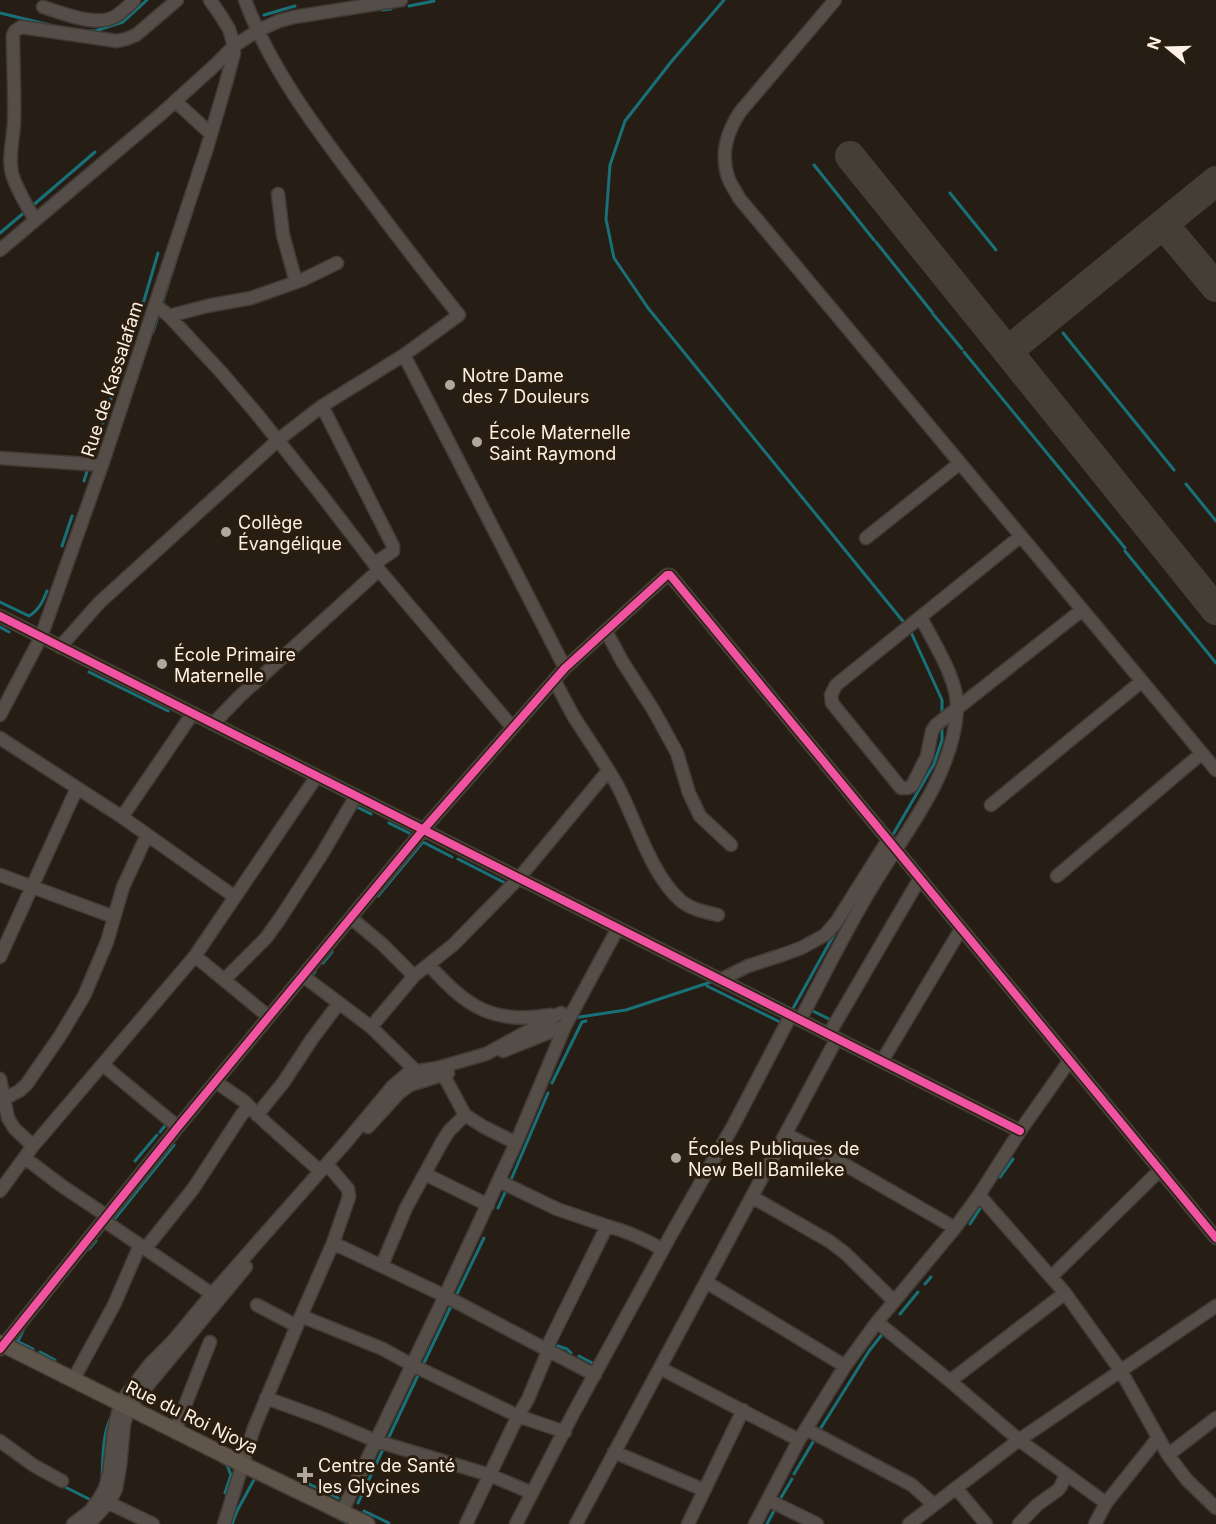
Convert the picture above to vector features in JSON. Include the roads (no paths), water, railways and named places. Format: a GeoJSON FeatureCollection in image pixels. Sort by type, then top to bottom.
{"type":"FeatureCollection","features":[{"type":"Feature","properties":{"kind":"main road","name":"Rue du Roi Njoya"},"geometry":{"type":"LineString","coordinates":[[1,1346],[367,1524]]}},
{"type":"Feature","properties":{"kind":"street"},"geometry":{"type":"LineString","coordinates":[[43,8],[86,19],[107,20],[134,0]]}},
{"type":"Feature","properties":{"kind":"street"},"geometry":{"type":"LineString","coordinates":[[35,220],[11,167],[14,117],[13,35],[15,31],[21,27],[109,40],[126,39],[135,35],[177,0]]}},
{"type":"Feature","properties":{"kind":"street"},"geometry":{"type":"LineString","coordinates":[[210,0],[229,29],[234,46]]}},
{"type":"Feature","properties":{"kind":"street"},"geometry":{"type":"LineString","coordinates":[[60,646],[99,603],[278,440],[322,406],[404,355],[459,315],[306,112],[257,31],[245,0]]}},
{"type":"Feature","properties":{"kind":"street"},"geometry":{"type":"LineString","coordinates":[[0,250],[175,101],[234,46],[257,31],[325,6],[401,0]]}},
{"type":"Feature","properties":{"kind":"street"},"geometry":{"type":"LineString","coordinates":[[835,0],[740,112],[731,126],[726,140],[724,158],[728,177],[739,198],[1216,770]]}},
{"type":"Feature","properties":{"kind":"street","name":"Rue de Kassalafam"},"geometry":{"type":"LineString","coordinates":[[0,715],[41,637],[102,465],[211,134],[232,61],[234,46]]}},
{"type":"Feature","properties":{"kind":"street"},"geometry":{"type":"LineString","coordinates":[[175,101],[211,134]]}},
{"type":"Feature","properties":{"kind":"street"},"geometry":{"type":"LineString","coordinates":[[278,194],[283,235],[296,282]]}},
{"type":"Feature","properties":{"kind":"street"},"geometry":{"type":"LineString","coordinates":[[169,316],[251,298],[296,282],[337,263]]}},
{"type":"Feature","properties":{"kind":"street"},"geometry":{"type":"LineString","coordinates":[[156,305],[221,372],[278,440],[376,567],[512,727]]}},
{"type":"Feature","properties":{"kind":"street"},"geometry":{"type":"LineString","coordinates":[[404,355],[565,668]]}},
{"type":"Feature","properties":{"kind":"street"},"geometry":{"type":"LineString","coordinates":[[213,724],[393,551],[393,546],[322,406]]}},
{"type":"Feature","properties":{"kind":"street"},"geometry":{"type":"LineString","coordinates":[[0,458],[102,465]]}},
{"type":"Feature","properties":{"kind":"street"},"geometry":{"type":"LineString","coordinates":[[866,538],[960,463]]}},
{"type":"Feature","properties":{"kind":"street"},"geometry":{"type":"LineString","coordinates":[[1021,536],[836,685],[831,695],[832,703],[901,788],[912,786],[927,756],[932,731],[936,725],[1082,610]]}},
{"type":"Feature","properties":{"kind":"street"},"geometry":{"type":"LineString","coordinates":[[1,1346],[423,830],[565,668],[667,575],[670,575],[1216,1238]]}},
{"type":"Feature","properties":{"kind":"street"},"geometry":{"type":"LineString","coordinates":[[0,616],[1020,1131]]}},
{"type":"Feature","properties":{"kind":"street"},"geometry":{"type":"LineString","coordinates":[[720,980],[748,966],[801,948],[825,935],[923,806],[950,750],[955,710],[954,687],[949,670],[919,619]]}},
{"type":"Feature","properties":{"kind":"street"},"geometry":{"type":"LineString","coordinates":[[606,631],[677,753],[689,793],[700,816],[731,846]]}},
{"type":"Feature","properties":{"kind":"street"},"geometry":{"type":"LineString","coordinates":[[554,680],[572,714],[617,784],[645,847],[666,884],[686,905],[718,915]]}},
{"type":"Feature","properties":{"kind":"street"},"geometry":{"type":"LineString","coordinates":[[991,805],[1142,681]]}},
{"type":"Feature","properties":{"kind":"street"},"geometry":{"type":"LineString","coordinates":[[122,817],[193,714]]}},
{"type":"Feature","properties":{"kind":"street"},"geometry":{"type":"LineString","coordinates":[[0,738],[122,817],[235,897]]}},
{"type":"Feature","properties":{"kind":"street"},"geometry":{"type":"LineString","coordinates":[[1057,876],[1202,753]]}},
{"type":"Feature","properties":{"kind":"street"},"geometry":{"type":"LineString","coordinates":[[371,1027],[414,976],[453,945],[519,878],[608,771]]}},
{"type":"Feature","properties":{"kind":"street"},"geometry":{"type":"LineString","coordinates":[[0,1191],[33,1146],[195,956],[317,776]]}},
{"type":"Feature","properties":{"kind":"street"},"geometry":{"type":"LineString","coordinates":[[0,957],[77,788]]}},
{"type":"Feature","properties":{"kind":"street"},"geometry":{"type":"LineString","coordinates":[[224,980],[266,938],[279,920],[356,796]]}},
{"type":"Feature","properties":{"kind":"street"},"geometry":{"type":"LineString","coordinates":[[4,1099],[26,1085],[71,1019],[97,968],[126,881],[147,835]]}},
{"type":"Feature","properties":{"kind":"street"},"geometry":{"type":"LineString","coordinates":[[516,1524],[662,1250],[870,891],[892,845]]}},
{"type":"Feature","properties":{"kind":"street"},"geometry":{"type":"LineString","coordinates":[[0,875],[114,916]]}},
{"type":"Feature","properties":{"kind":"street"},"geometry":{"type":"LineString","coordinates":[[576,1524],[786,1134],[833,1036],[920,878]]}},
{"type":"Feature","properties":{"kind":"street"},"geometry":{"type":"LineString","coordinates":[[351,918],[382,944],[414,976]]}},
{"type":"Feature","properties":{"kind":"street"},"geometry":{"type":"LineString","coordinates":[[342,1512],[516,1143],[565,1026],[567,1012],[618,928]]}},
{"type":"Feature","properties":{"kind":"street"},"geometry":{"type":"LineString","coordinates":[[882,1062],[961,929]]}},
{"type":"Feature","properties":{"kind":"street"},"geometry":{"type":"LineString","coordinates":[[195,956],[269,1017]]}},
{"type":"Feature","properties":{"kind":"street"},"geometry":{"type":"LineString","coordinates":[[429,965],[464,999],[487,1013],[535,1018],[567,1012]]}},
{"type":"Feature","properties":{"kind":"street"},"geometry":{"type":"LineString","coordinates":[[303,976],[371,1027],[417,1071]]}},
{"type":"Feature","properties":{"kind":"street"},"geometry":{"type":"LineString","coordinates":[[73,1380],[143,1247],[193,1189],[242,1114],[254,1111],[283,1083],[339,1003]]}},
{"type":"Feature","properties":{"kind":"street"},"geometry":{"type":"LineString","coordinates":[[89,1524],[109,1503],[116,1489],[120,1466],[124,1405],[229,1289],[392,1087],[407,1074],[486,1054],[567,1012]]}},
{"type":"Feature","properties":{"kind":"street"},"geometry":{"type":"LineString","coordinates":[[73,1524],[90,1511],[105,1488],[114,1431],[124,1405],[150,1364],[399,1093],[410,1085],[490,1057],[565,1026]]}},
{"type":"Feature","properties":{"kind":"street"},"geometry":{"type":"LineString","coordinates":[[755,1524],[799,1440],[845,1365],[877,1322],[955,1228],[1070,1060]]}},
{"type":"Feature","properties":{"kind":"street"},"geometry":{"type":"LineString","coordinates":[[102,1065],[178,1127]]}},
{"type":"Feature","properties":{"kind":"street"},"geometry":{"type":"LineString","coordinates":[[443,1074],[465,1115],[516,1143]]}},
{"type":"Feature","properties":{"kind":"street"},"geometry":{"type":"LineString","coordinates":[[0,1079],[8,1118],[14,1128],[33,1146]]}},
{"type":"Feature","properties":{"kind":"street"},"geometry":{"type":"LineString","coordinates":[[216,1082],[348,1189],[349,1197],[333,1243],[266,1398],[224,1524]]}},
{"type":"Feature","properties":{"kind":"street"},"geometry":{"type":"LineString","coordinates":[[382,1265],[406,1208],[449,1131],[465,1115]]}},
{"type":"Feature","properties":{"kind":"street"},"geometry":{"type":"LineString","coordinates":[[786,1134],[955,1228]]}},
{"type":"Feature","properties":{"kind":"street"},"geometry":{"type":"LineString","coordinates":[[25,1158],[143,1247],[212,1294]]}},
{"type":"Feature","properties":{"kind":"street"},"geometry":{"type":"LineString","coordinates":[[1052,1276],[1160,1170]]}},
{"type":"Feature","properties":{"kind":"street"},"geometry":{"type":"LineString","coordinates":[[425,1174],[488,1204]]}},
{"type":"Feature","properties":{"kind":"street"},"geometry":{"type":"LineString","coordinates":[[498,1180],[556,1209],[635,1235],[662,1250]]}},
{"type":"Feature","properties":{"kind":"street"},"geometry":{"type":"LineString","coordinates":[[979,1195],[1065,1293],[1121,1371],[1168,1455],[1187,1480],[1216,1508]]}},
{"type":"Feature","properties":{"kind":"street"},"geometry":{"type":"LineString","coordinates":[[752,1197],[829,1241],[845,1253],[894,1301]]}},
{"type":"Feature","properties":{"kind":"street"},"geometry":{"type":"LineString","coordinates":[[466,1524],[528,1399],[549,1349],[550,1341],[607,1226]]}},
{"type":"Feature","properties":{"kind":"street"},"geometry":{"type":"LineString","coordinates":[[333,1243],[445,1296],[595,1375]]}},
{"type":"Feature","properties":{"kind":"street"},"geometry":{"type":"LineString","coordinates":[[706,1282],[845,1365]]}},
{"type":"Feature","properties":{"kind":"street"},"geometry":{"type":"LineString","coordinates":[[950,1381],[1065,1293]]}},
{"type":"Feature","properties":{"kind":"street"},"geometry":{"type":"LineString","coordinates":[[257,1305],[383,1349],[518,1416],[565,1432]]}},
{"type":"Feature","properties":{"kind":"street"},"geometry":{"type":"LineString","coordinates":[[909,1524],[1019,1440],[1216,1306]]}},
{"type":"Feature","properties":{"kind":"street"},"geometry":{"type":"LineString","coordinates":[[877,1322],[1019,1440],[1106,1503]]}},
{"type":"Feature","properties":{"kind":"street"},"geometry":{"type":"LineString","coordinates":[[175,1431],[210,1342]]}},
{"type":"Feature","properties":{"kind":"street"},"geometry":{"type":"LineString","coordinates":[[660,1368],[799,1440]]}},
{"type":"Feature","properties":{"kind":"street"},"geometry":{"type":"LineString","coordinates":[[266,1398],[376,1441],[490,1475],[532,1493]]}},
{"type":"Feature","properties":{"kind":"street"},"geometry":{"type":"LineString","coordinates":[[688,1524],[743,1410]]}},
{"type":"Feature","properties":{"kind":"street"},"geometry":{"type":"LineString","coordinates":[[1168,1455],[1216,1418]]}},
{"type":"Feature","properties":{"kind":"street"},"geometry":{"type":"LineString","coordinates":[[806,1429],[912,1485],[933,1504]]}},
{"type":"Feature","properties":{"kind":"street"},"geometry":{"type":"LineString","coordinates":[[1095,1524],[1106,1503],[1158,1438]]}},
{"type":"Feature","properties":{"kind":"street"},"geometry":{"type":"LineString","coordinates":[[0,1441],[33,1465],[62,1481]]}},
{"type":"Feature","properties":{"kind":"street"},"geometry":{"type":"LineString","coordinates":[[614,1452],[705,1490]]}},
{"type":"Feature","properties":{"kind":"street"},"geometry":{"type":"LineString","coordinates":[[1019,1524],[1037,1505],[1058,1490],[1066,1474]]}},
{"type":"Feature","properties":{"kind":"street"},"geometry":{"type":"LineString","coordinates":[[956,1488],[986,1524]]}},
{"type":"Feature","properties":{"kind":"street"},"geometry":{"type":"LineString","coordinates":[[768,1500],[817,1524]]}},
{"type":"Feature","properties":{"kind":"street"},"geometry":{"type":"LineString","coordinates":[[109,1503],[153,1524]]}},
{"type":"Feature","properties":{"kind":"waterway"},"geometry":{"type":"LineString","coordinates":[[87,31],[95,31],[123,22],[147,0]]}},
{"type":"Feature","properties":{"kind":"waterway"},"geometry":{"type":"LineString","coordinates":[[724,0],[625,121],[610,165],[606,219],[614,258],[648,308],[906,625]]}},
{"type":"Feature","properties":{"kind":"waterway"},"geometry":{"type":"LineString","coordinates":[[409,6],[434,1]]}},
{"type":"Feature","properties":{"kind":"waterway"},"geometry":{"type":"LineString","coordinates":[[264,15],[295,6]]}},
{"type":"Feature","properties":{"kind":"waterway"},"geometry":{"type":"LineString","coordinates":[[382,10],[391,9]]}},
{"type":"Feature","properties":{"kind":"waterway"},"geometry":{"type":"LineString","coordinates":[[0,13],[54,26]]}},
{"type":"Feature","properties":{"kind":"waterway"},"geometry":{"type":"LineString","coordinates":[[31,207],[95,152]]}},
{"type":"Feature","properties":{"kind":"waterway"},"geometry":{"type":"LineString","coordinates":[[814,165],[874,240]]}},
{"type":"Feature","properties":{"kind":"waterway"},"geometry":{"type":"LineString","coordinates":[[950,193],[996,250]]}},
{"type":"Feature","properties":{"kind":"waterway"},"geometry":{"type":"LineString","coordinates":[[0,233],[26,211]]}},
{"type":"Feature","properties":{"kind":"waterway"},"geometry":{"type":"LineString","coordinates":[[876,242],[932,312]]}},
{"type":"Feature","properties":{"kind":"waterway"},"geometry":{"type":"LineString","coordinates":[[143,304],[158,253]]}},
{"type":"Feature","properties":{"kind":"waterway"},"geometry":{"type":"LineString","coordinates":[[162,304],[175,263]]}},
{"type":"Feature","properties":{"kind":"waterway"},"geometry":{"type":"LineString","coordinates":[[153,332],[159,313]]}},
{"type":"Feature","properties":{"kind":"waterway"},"geometry":{"type":"LineString","coordinates":[[933,314],[962,349]]}},
{"type":"Feature","properties":{"kind":"waterway"},"geometry":{"type":"LineString","coordinates":[[130,346],[138,318]]}},
{"type":"Feature","properties":{"kind":"waterway"},"geometry":{"type":"LineString","coordinates":[[1063,333],[1174,470]]}},
{"type":"Feature","properties":{"kind":"waterway"},"geometry":{"type":"LineString","coordinates":[[964,352],[1125,548]]}},
{"type":"Feature","properties":{"kind":"waterway"},"geometry":{"type":"LineString","coordinates":[[103,423],[115,387]]}},
{"type":"Feature","properties":{"kind":"waterway"},"geometry":{"type":"LineString","coordinates":[[90,462],[102,427]]}},
{"type":"Feature","properties":{"kind":"waterway"},"geometry":{"type":"LineString","coordinates":[[84,481],[88,468]]}},
{"type":"Feature","properties":{"kind":"waterway"},"geometry":{"type":"LineString","coordinates":[[1186,484],[1216,521]]}},
{"type":"Feature","properties":{"kind":"waterway"},"geometry":{"type":"LineString","coordinates":[[62,546],[72,516]]}},
{"type":"Feature","properties":{"kind":"waterway"},"geometry":{"type":"LineString","coordinates":[[1125,551],[1216,663]]}},
{"type":"Feature","properties":{"kind":"waterway"},"geometry":{"type":"LineString","coordinates":[[0,602],[29,616],[38,608],[47,591]]}},
{"type":"Feature","properties":{"kind":"waterway"},"geometry":{"type":"LineString","coordinates":[[0,627],[9,632]]}},
{"type":"Feature","properties":{"kind":"waterway"},"geometry":{"type":"LineString","coordinates":[[910,630],[942,700],[942,716]]}},
{"type":"Feature","properties":{"kind":"waterway"},"geometry":{"type":"LineString","coordinates":[[89,672],[168,711]]}},
{"type":"Feature","properties":{"kind":"waterway"},"geometry":{"type":"LineString","coordinates":[[891,838],[934,764],[942,740],[942,725]]}},
{"type":"Feature","properties":{"kind":"waterway"},"geometry":{"type":"LineString","coordinates":[[355,806],[371,814]]}},
{"type":"Feature","properties":{"kind":"waterway"},"geometry":{"type":"LineString","coordinates":[[389,823],[409,833]]}},
{"type":"Feature","properties":{"kind":"waterway"},"geometry":{"type":"LineString","coordinates":[[378,896],[423,842],[452,857]]}},
{"type":"Feature","properties":{"kind":"waterway"},"geometry":{"type":"LineString","coordinates":[[458,859],[507,884]]}},
{"type":"Feature","properties":{"kind":"waterway"},"geometry":{"type":"LineString","coordinates":[[791,1012],[836,931]]}},
{"type":"Feature","properties":{"kind":"waterway"},"geometry":{"type":"LineString","coordinates":[[323,963],[332,952]]}},
{"type":"Feature","properties":{"kind":"waterway"},"geometry":{"type":"LineString","coordinates":[[310,978],[315,972]]}},
{"type":"Feature","properties":{"kind":"waterway"},"geometry":{"type":"LineString","coordinates":[[573,1018],[626,1010],[714,981]]}},
{"type":"Feature","properties":{"kind":"waterway"},"geometry":{"type":"LineString","coordinates":[[707,986],[782,1023]]}},
{"type":"Feature","properties":{"kind":"waterway"},"geometry":{"type":"LineString","coordinates":[[809,1009],[833,1021]]}},
{"type":"Feature","properties":{"kind":"waterway"},"geometry":{"type":"LineString","coordinates":[[552,1083],[582,1022],[586,1021]]}},
{"type":"Feature","properties":{"kind":"waterway"},"geometry":{"type":"LineString","coordinates":[[510,1182],[548,1093]]}},
{"type":"Feature","properties":{"kind":"waterway"},"geometry":{"type":"LineString","coordinates":[[160,1132],[168,1122]]}},
{"type":"Feature","properties":{"kind":"waterway"},"geometry":{"type":"LineString","coordinates":[[135,1161],[157,1135]]}},
{"type":"Feature","properties":{"kind":"waterway"},"geometry":{"type":"LineString","coordinates":[[113,1221],[174,1145]]}},
{"type":"Feature","properties":{"kind":"waterway"},"geometry":{"type":"LineString","coordinates":[[1000,1177],[1013,1159]]}},
{"type":"Feature","properties":{"kind":"waterway"},"geometry":{"type":"LineString","coordinates":[[498,1208],[507,1188]]}},
{"type":"Feature","properties":{"kind":"waterway"},"geometry":{"type":"LineString","coordinates":[[970,1224],[981,1207]]}},
{"type":"Feature","properties":{"kind":"waterway"},"geometry":{"type":"LineString","coordinates":[[455,1298],[484,1238]]}},
{"type":"Feature","properties":{"kind":"waterway"},"geometry":{"type":"LineString","coordinates":[[89,1249],[96,1241]]}},
{"type":"Feature","properties":{"kind":"waterway"},"geometry":{"type":"LineString","coordinates":[[925,1284],[931,1277]]}},
{"type":"Feature","properties":{"kind":"waterway"},"geometry":{"type":"LineString","coordinates":[[900,1314],[918,1292]]}},
{"type":"Feature","properties":{"kind":"waterway"},"geometry":{"type":"LineString","coordinates":[[423,1365],[452,1304]]}},
{"type":"Feature","properties":{"kind":"waterway"},"geometry":{"type":"LineString","coordinates":[[23,1331],[17,1341],[33,1349]]}},
{"type":"Feature","properties":{"kind":"waterway"},"geometry":{"type":"LineString","coordinates":[[819,1431],[869,1351],[884,1332]]}},
{"type":"Feature","properties":{"kind":"waterway"},"geometry":{"type":"LineString","coordinates":[[558,1346],[571,1353]]}},
{"type":"Feature","properties":{"kind":"waterway"},"geometry":{"type":"LineString","coordinates":[[40,1352],[55,1360]]}},
{"type":"Feature","properties":{"kind":"waterway"},"geometry":{"type":"LineString","coordinates":[[579,1356],[596,1365]]}},
{"type":"Feature","properties":{"kind":"waterway"},"geometry":{"type":"LineString","coordinates":[[387,1441],[420,1371]]}},
{"type":"Feature","properties":{"kind":"waterway"},"geometry":{"type":"LineString","coordinates":[[102,1479],[105,1438],[112,1415]]}},
{"type":"Feature","properties":{"kind":"waterway"},"geometry":{"type":"LineString","coordinates":[[794,1474],[816,1437]]}},
{"type":"Feature","properties":{"kind":"waterway"},"geometry":{"type":"LineString","coordinates":[[358,1503],[384,1447]]}},
{"type":"Feature","properties":{"kind":"waterway"},"geometry":{"type":"LineString","coordinates":[[223,1463],[227,1465],[231,1475],[225,1493]]}},
{"type":"Feature","properties":{"kind":"waterway"},"geometry":{"type":"LineString","coordinates":[[232,1524],[255,1478]]}},
{"type":"Feature","properties":{"kind":"waterway"},"geometry":{"type":"LineString","coordinates":[[779,1501],[792,1479]]}},
{"type":"Feature","properties":{"kind":"waterway"},"geometry":{"type":"LineString","coordinates":[[309,1484],[338,1498]]}},
{"type":"Feature","properties":{"kind":"waterway"},"geometry":{"type":"LineString","coordinates":[[61,1485],[93,1501]]}},
{"type":"Feature","properties":{"kind":"waterway"},"geometry":{"type":"LineString","coordinates":[[767,1524],[776,1507]]}},
{"type":"Feature","properties":{"kind":"waterway"},"geometry":{"type":"LineString","coordinates":[[319,1509],[349,1524]]}},
{"type":"Feature","properties":{"kind":"waterway"},"geometry":{"type":"LineString","coordinates":[[364,1511],[389,1523]]}},
{"type":"Feature","properties":{"kind":"place","name":"Notre Dame des 7 Douleurs"},"geometry":{"type":"Point","coordinates":[450,385]}},
{"type":"Feature","properties":{"kind":"place","name":"École Maternelle Saint Raymond"},"geometry":{"type":"Point","coordinates":[477,442]}},
{"type":"Feature","properties":{"kind":"place","name":"Collège Évangélique"},"geometry":{"type":"Point","coordinates":[226,532]}},
{"type":"Feature","properties":{"kind":"place","name":"École Primaire Maternelle"},"geometry":{"type":"Point","coordinates":[162,664]}},
{"type":"Feature","properties":{"kind":"place","name":"Écoles Publiques de New Bell Bamileke"},"geometry":{"type":"Point","coordinates":[676,1158]}},
{"type":"Feature","properties":{"kind":"place","name":"Centre de Santé les Glycines"},"geometry":{"type":"Point","coordinates":[305,1475]}}]}
